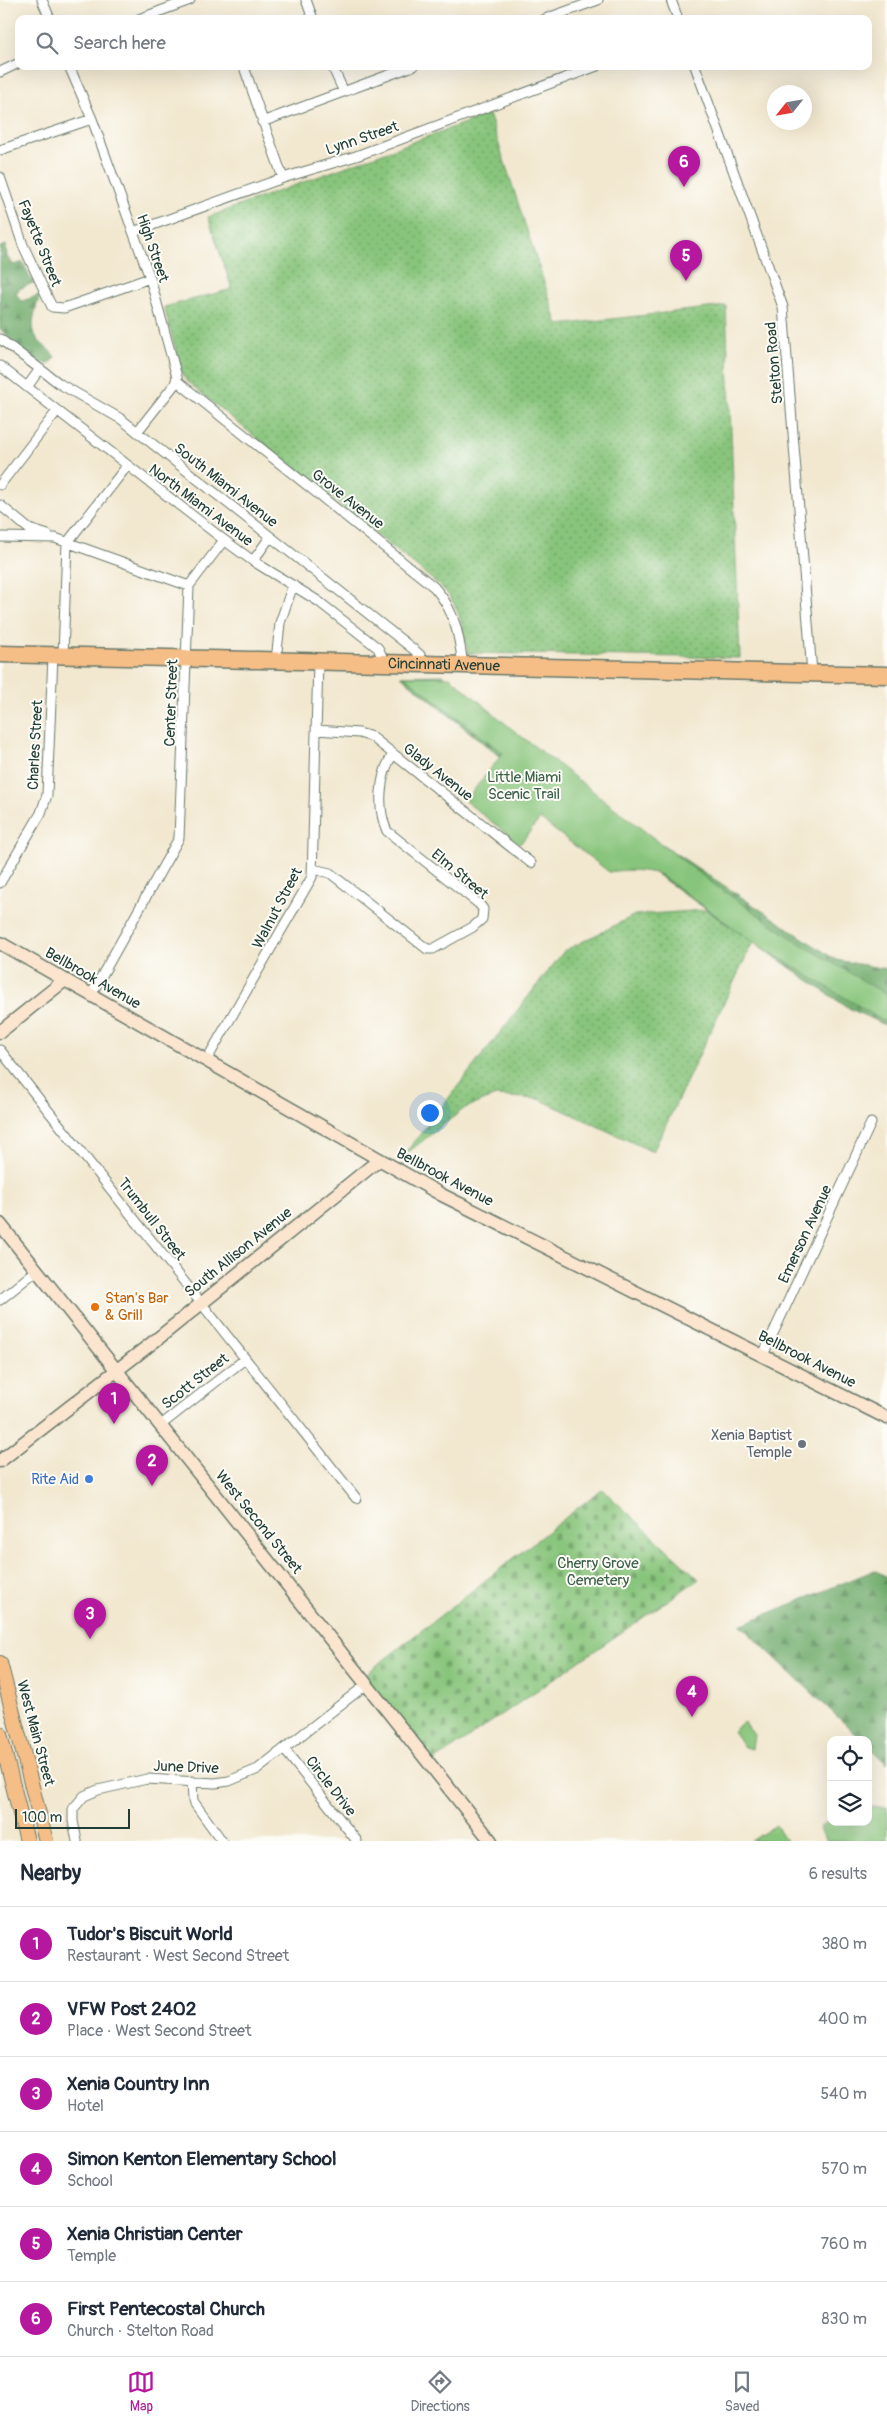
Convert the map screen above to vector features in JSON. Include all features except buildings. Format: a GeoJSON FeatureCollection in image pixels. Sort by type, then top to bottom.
{"type":"FeatureCollection","features":[{"type":"Feature","properties":{"kind":"highway","name":"Cincinnati Avenue"},"geometry":{"type":"LineString","coordinates":[[0,654],[887,675]]}},
{"type":"Feature","properties":{"kind":"main road","name":"West Main Street"},"geometry":{"type":"LineString","coordinates":[[0,1663],[46,1841]]}},
{"type":"Feature","properties":{"kind":"main road"},"geometry":{"type":"LineString","coordinates":[[0,1734],[27,1841]]}},
{"type":"Feature","properties":{"kind":"street"},"geometry":{"type":"LineString","coordinates":[[42,0],[48,15]]}},
{"type":"Feature","properties":{"kind":"street"},"geometry":{"type":"LineString","coordinates":[[150,15],[190,0]]}},
{"type":"Feature","properties":{"kind":"street"},"geometry":{"type":"LineString","coordinates":[[306,0],[312,15]]}},
{"type":"Feature","properties":{"kind":"street"},"geometry":{"type":"LineString","coordinates":[[556,15],[598,0]]}},
{"type":"Feature","properties":{"kind":"street"},"geometry":{"type":"LineString","coordinates":[[671,0],[677,15]]}},
{"type":"Feature","properties":{"kind":"street"},"geometry":{"type":"LineString","coordinates":[[0,72],[15,65]]}},
{"type":"Feature","properties":{"kind":"street","name":"High Street"},"geometry":{"type":"LineString","coordinates":[[72,70],[92,119],[150,278],[177,381]]}},
{"type":"Feature","properties":{"kind":"street"},"geometry":{"type":"LineString","coordinates":[[245,70],[283,178]]}},
{"type":"Feature","properties":{"kind":"street"},"geometry":{"type":"LineString","coordinates":[[334,70],[344,92]]}},
{"type":"Feature","properties":{"kind":"street"},"geometry":{"type":"LineString","coordinates":[[262,122],[402,70]]}},
{"type":"Feature","properties":{"kind":"street","name":"Lynn Street"},"geometry":{"type":"LineString","coordinates":[[133,232],[283,178],[365,153],[586,70]]}},
{"type":"Feature","properties":{"kind":"street","name":"Stelton Road"},"geometry":{"type":"LineString","coordinates":[[696,70],[783,308],[812,673]]}},
{"type":"Feature","properties":{"kind":"street"},"geometry":{"type":"LineString","coordinates":[[0,150],[92,119]]}},
{"type":"Feature","properties":{"kind":"street","name":"Fayette Street"},"geometry":{"type":"LineString","coordinates":[[0,177],[23,245],[52,307],[64,308],[150,278]]}},
{"type":"Feature","properties":{"kind":"street","name":"South Miami Avenue"},"geometry":{"type":"LineString","coordinates":[[0,339],[60,384],[120,419],[137,432],[413,648],[420,655],[423,664]]}},
{"type":"Feature","properties":{"kind":"street","name":"North Miami Avenue"},"geometry":{"type":"LineString","coordinates":[[0,366],[126,466],[252,561],[318,601],[378,648],[385,663]]}},
{"type":"Feature","properties":{"kind":"street"},"geometry":{"type":"LineString","coordinates":[[27,387],[40,369]]}},
{"type":"Feature","properties":{"kind":"street"},"geometry":{"type":"LineString","coordinates":[[137,432],[177,381]]}},
{"type":"Feature","properties":{"kind":"street","name":"Grove Avenue"},"geometry":{"type":"LineString","coordinates":[[177,381],[434,587],[446,602],[454,618],[463,665]]}},
{"type":"Feature","properties":{"kind":"street"},"geometry":{"type":"LineString","coordinates":[[0,485],[57,411]]}},
{"type":"Feature","properties":{"kind":"street"},"geometry":{"type":"LineString","coordinates":[[67,543],[126,466]]}},
{"type":"Feature","properties":{"kind":"street"},"geometry":{"type":"LineString","coordinates":[[0,506],[29,529],[189,586],[224,540]]}},
{"type":"Feature","properties":{"kind":"street"},"geometry":{"type":"LineString","coordinates":[[0,537],[55,538]]}},
{"type":"Feature","properties":{"kind":"street"},"geometry":{"type":"LineString","coordinates":[[252,561],[270,537]]}},
{"type":"Feature","properties":{"kind":"street","name":"Charles Street"},"geometry":{"type":"LineString","coordinates":[[0,883],[41,813],[47,795],[67,543]]}},
{"type":"Feature","properties":{"kind":"street"},"geometry":{"type":"LineString","coordinates":[[276,661],[277,634],[293,585]]}},
{"type":"Feature","properties":{"kind":"street","name":"Center Street"},"geometry":{"type":"LineString","coordinates":[[91,995],[179,838],[189,586]]}},
{"type":"Feature","properties":{"kind":"street","name":"Walnut Street"},"geometry":{"type":"LineString","coordinates":[[206,1062],[310,882],[314,869],[318,662]]}},
{"type":"Feature","properties":{"kind":"street","name":"Glady Avenue"},"geometry":{"type":"LineString","coordinates":[[317,730],[365,734],[531,863]]}},
{"type":"Feature","properties":{"kind":"street","name":"Elm Street"},"geometry":{"type":"LineString","coordinates":[[314,869],[330,873],[427,949],[433,949],[466,932],[482,919],[483,909],[479,904],[387,831],[382,816],[382,788],[386,767],[393,754]]}},
{"type":"Feature","properties":{"kind":"street","name":"Bellbrook Avenue"},"geometry":{"type":"LineString","coordinates":[[0,943],[206,1062],[442,1194],[887,1418]]}},
{"type":"Feature","properties":{"kind":"street"},"geometry":{"type":"LineString","coordinates":[[0,1032],[66,980]]}},
{"type":"Feature","properties":{"kind":"street","name":"Trumbull Street"},"geometry":{"type":"LineString","coordinates":[[0,1050],[356,1498]]}},
{"type":"Feature","properties":{"kind":"street","name":"Emerson Avenue"},"geometry":{"type":"LineString","coordinates":[[763,1355],[871,1123]]}},
{"type":"Feature","properties":{"kind":"street","name":"South Allison Avenue"},"geometry":{"type":"LineString","coordinates":[[0,1461],[379,1160]]}},
{"type":"Feature","properties":{"kind":"street","name":"West Second Street"},"geometry":{"type":"LineString","coordinates":[[0,1224],[491,1841]]}},
{"type":"Feature","properties":{"kind":"street"},"geometry":{"type":"LineString","coordinates":[[0,1300],[37,1270]]}},
{"type":"Feature","properties":{"kind":"street","name":"Scott Street"},"geometry":{"type":"LineString","coordinates":[[161,1425],[246,1359]]}},
{"type":"Feature","properties":{"kind":"street","name":"June Drive"},"geometry":{"type":"LineString","coordinates":[[77,1841],[72,1815],[77,1803],[84,1796],[111,1786],[147,1779],[215,1783],[240,1778],[258,1769],[367,1684]]}},
{"type":"Feature","properties":{"kind":"street","name":"Circle Drive"},"geometry":{"type":"LineString","coordinates":[[284,1749],[357,1841]]}},
{"type":"Feature","properties":{"kind":"street"},"geometry":{"type":"LineString","coordinates":[[192,1781],[193,1801],[222,1841]]}},
{"type":"Feature","properties":{"kind":"green space"},"geometry":{"type":"Polygon","coordinates":[[[489,114],[558,325],[726,306],[740,658],[468,653],[457,611],[444,589],[202,394],[187,381],[182,373],[164,307],[232,289],[208,217],[489,114]]]}},
{"type":"Feature","properties":{"kind":"green space"},"geometry":{"type":"Polygon","coordinates":[[[6,245],[7,257],[14,265],[23,262],[33,283],[19,289],[16,294],[22,301],[40,295],[34,314],[33,327],[37,338],[55,357],[50,364],[43,363],[30,356],[0,329],[0,247],[6,245]]]}},
{"type":"Feature","properties":{"kind":"green space","name":"Little Miami Scenic Trail"},"geometry":{"type":"Polygon","coordinates":[[[443,675],[591,797],[836,960],[887,969],[887,1026],[848,1008],[571,815],[401,676],[443,675]]]}},
{"type":"Feature","properties":{"kind":"green space","name":"Little Miami Scenic Trail"},"geometry":{"type":"Polygon","coordinates":[[[404,676],[450,677],[512,729],[716,886],[799,943],[887,995],[887,1023],[753,942],[659,874],[634,870],[609,872],[540,819],[520,844],[465,801],[503,753],[404,676]]]}},
{"type":"Feature","properties":{"kind":"green space"},"geometry":{"type":"Polygon","coordinates":[[[706,910],[753,942],[653,1152],[539,1099],[496,1096],[465,1108],[403,1156],[564,951],[635,915],[706,910]]]}},
{"type":"Feature","properties":{"kind":"green space","name":"Cherry Grove Cemetery"},"geometry":{"type":"Polygon","coordinates":[[[602,1489],[699,1579],[430,1764],[362,1677],[602,1489]]]}},
{"type":"Feature","properties":{"kind":"green space"},"geometry":{"type":"Polygon","coordinates":[[[875,1570],[887,1577],[887,1764],[872,1750],[872,1736],[858,1736],[740,1625],[875,1570]]]}},
{"type":"Feature","properties":{"kind":"green space"},"geometry":{"type":"Polygon","coordinates":[[[744,1722],[754,1735],[752,1749],[744,1747],[733,1731],[744,1722]]]}},
{"type":"Feature","properties":{"kind":"green space"},"geometry":{"type":"Polygon","coordinates":[[[872,1807],[887,1807],[887,1841],[827,1841],[819,1828],[827,1823],[827,1826],[872,1826],[872,1807]]]}},
{"type":"Feature","properties":{"kind":"green space"},"geometry":{"type":"Polygon","coordinates":[[[776,1825],[786,1841],[751,1841],[776,1825]]]}},
{"type":"Feature","properties":{"kind":"place","name":"First Pentecostal Church"},"geometry":{"type":"Point","coordinates":[684,187]}},
{"type":"Feature","properties":{"kind":"place","name":"Xenia Christian Center"},"geometry":{"type":"Point","coordinates":[686,281]}},
{"type":"Feature","properties":{"kind":"place","name":"Stan's Bar & Grill"},"geometry":{"type":"Point","coordinates":[95,1307]}},
{"type":"Feature","properties":{"kind":"place","name":"Tudor's Biscuit World"},"geometry":{"type":"Point","coordinates":[114,1424]}},
{"type":"Feature","properties":{"kind":"place","name":"Xenia Baptist Temple"},"geometry":{"type":"Point","coordinates":[802,1444]}},
{"type":"Feature","properties":{"kind":"place","name":"Rite Aid"},"geometry":{"type":"Point","coordinates":[89,1479]}},
{"type":"Feature","properties":{"kind":"place","name":"VFW Post 2402"},"geometry":{"type":"Point","coordinates":[152,1486]}},
{"type":"Feature","properties":{"kind":"place","name":"Xenia Country Inn"},"geometry":{"type":"Point","coordinates":[90,1639]}},
{"type":"Feature","properties":{"kind":"place","name":"Simon Kenton Elementary School"},"geometry":{"type":"Point","coordinates":[692,1717]}}]}
